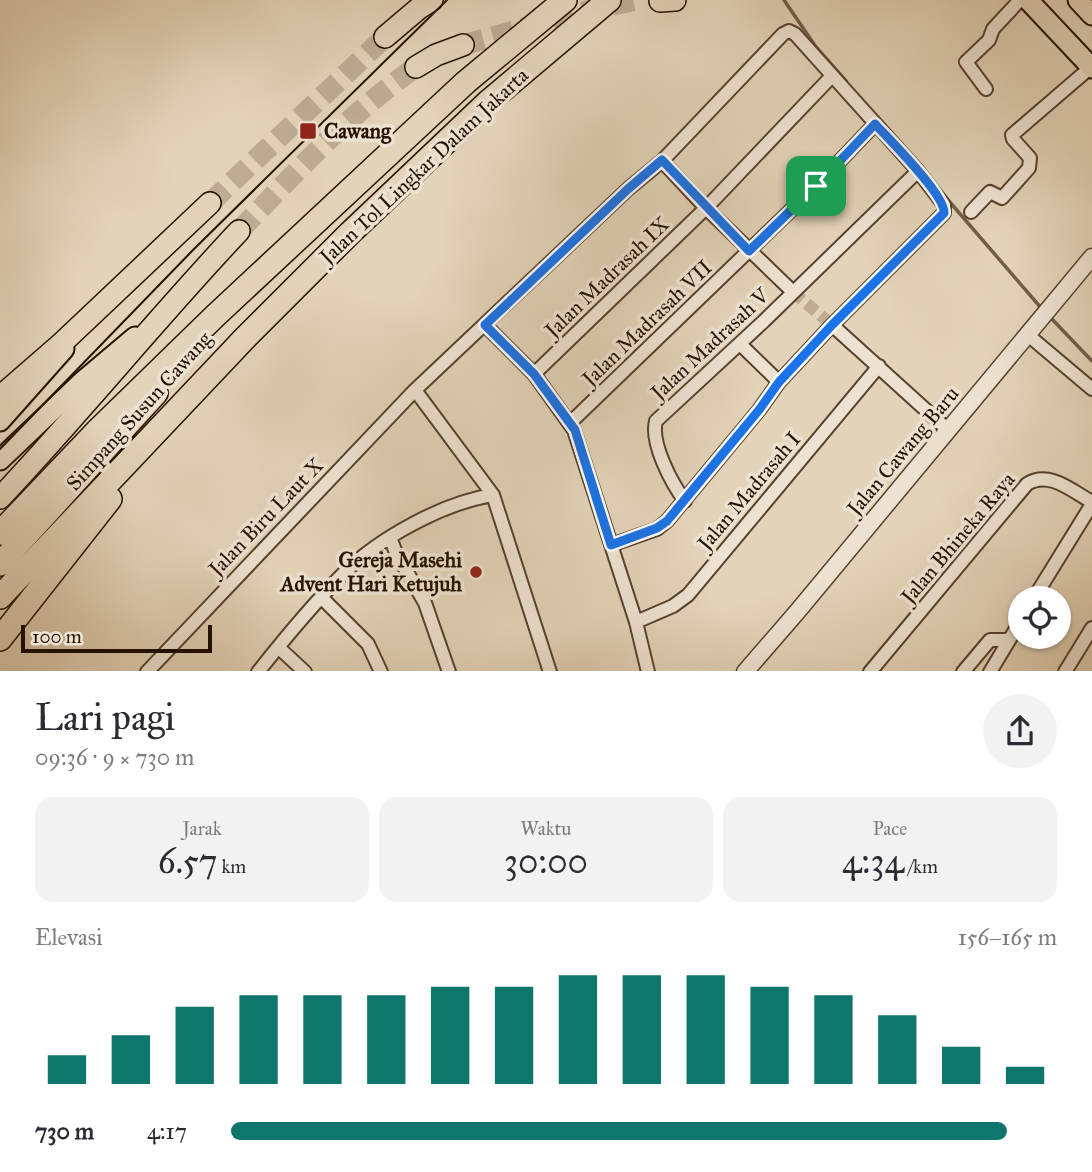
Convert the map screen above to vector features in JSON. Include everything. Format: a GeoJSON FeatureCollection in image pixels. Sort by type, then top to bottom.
{"type":"FeatureCollection","features":[{"type":"Feature","properties":{"kind":"highway"},"geometry":{"type":"LineString","coordinates":[[385,37],[432,0]]}},
{"type":"Feature","properties":{"kind":"highway","name":"Jalan Tol Lingkar Dalam Jakarta"},"geometry":{"type":"LineString","coordinates":[[279,258],[466,82],[565,0]]}},
{"type":"Feature","properties":{"kind":"highway","name":"Jalan Tol Lingkar Dalam Jakarta"},"geometry":{"type":"LineString","coordinates":[[245,338],[350,233],[488,102],[608,0]]}},
{"type":"Feature","properties":{"kind":"highway"},"geometry":{"type":"LineString","coordinates":[[416,67],[436,55],[463,45]]}},
{"type":"Feature","properties":{"kind":"highway"},"geometry":{"type":"LineString","coordinates":[[0,397],[210,203]]}},
{"type":"Feature","properties":{"kind":"highway"},"geometry":{"type":"LineString","coordinates":[[0,498],[79,414],[167,309],[239,231]]}},
{"type":"Feature","properties":{"kind":"highway"},"geometry":{"type":"LineString","coordinates":[[0,533],[168,360],[279,258]]}},
{"type":"Feature","properties":{"kind":"highway","name":"Simpang Susun Cawang"},"geometry":{"type":"LineString","coordinates":[[0,564],[279,258]]}},
{"type":"Feature","properties":{"kind":"highway"},"geometry":{"type":"LineString","coordinates":[[0,639],[104,506],[245,338]]}},
{"type":"Feature","properties":{"kind":"highway","name":"Simpang Susun Cawang"},"geometry":{"type":"LineString","coordinates":[[0,597],[245,338]]}},
{"type":"Feature","properties":{"kind":"main road"},"geometry":{"type":"LineString","coordinates":[[1028,0],[1091,67]]}},
{"type":"Feature","properties":{"kind":"main road"},"geometry":{"type":"LineString","coordinates":[[0,421],[111,295]]}},
{"type":"Feature","properties":{"kind":"main road"},"geometry":{"type":"LineString","coordinates":[[0,460],[84,380],[167,309]]}},
{"type":"Feature","properties":{"kind":"street"},"geometry":{"type":"LineString","coordinates":[[986,89],[966,62],[989,40],[993,29],[1020,0]]}},
{"type":"Feature","properties":{"kind":"street","name":"Jalan Biru Laut X"},"geometry":{"type":"LineString","coordinates":[[147,671],[415,390],[662,160],[783,34],[789,31],[794,34],[831,77]]}},
{"type":"Feature","properties":{"kind":"street"},"geometry":{"type":"LineString","coordinates":[[971,212],[990,192],[1002,198],[1029,168],[1030,158],[1012,135],[1091,67]]}},
{"type":"Feature","properties":{"kind":"street"},"geometry":{"type":"LineString","coordinates":[[611,545],[657,528],[667,521],[779,382],[946,209],[918,171],[831,77]]}},
{"type":"Feature","properties":{"kind":"street","name":"Jalan Madrasah IX"},"geometry":{"type":"LineString","coordinates":[[534,374],[706,208],[831,77]]}},
{"type":"Feature","properties":{"kind":"street","name":"Jalan Madrasah VII"},"geometry":{"type":"LineString","coordinates":[[570,423],[816,186],[875,124]]}},
{"type":"Feature","properties":{"kind":"street"},"geometry":{"type":"LineString","coordinates":[[662,160],[706,208],[793,292]]}},
{"type":"Feature","properties":{"kind":"street","name":"Jalan Madrasah V"},"geometry":{"type":"LineString","coordinates":[[685,501],[671,482],[655,432],[655,424],[918,171]]}},
{"type":"Feature","properties":{"kind":"street","name":"Jalan Cawang Baru"},"geometry":{"type":"LineString","coordinates":[[745,671],[1092,257]]}},
{"type":"Feature","properties":{"kind":"street"},"geometry":{"type":"LineString","coordinates":[[485,325],[534,374],[570,423],[636,622],[648,671]]}},
{"type":"Feature","properties":{"kind":"street"},"geometry":{"type":"LineString","coordinates":[[832,325],[948,430]]}},
{"type":"Feature","properties":{"kind":"street"},"geometry":{"type":"LineString","coordinates":[[1028,335],[1092,389]]}},
{"type":"Feature","properties":{"kind":"street"},"geometry":{"type":"LineString","coordinates":[[740,344],[779,382]]}},
{"type":"Feature","properties":{"kind":"street","name":"Jalan Madrasah I"},"geometry":{"type":"LineString","coordinates":[[636,622],[673,606],[688,595],[879,366]]}},
{"type":"Feature","properties":{"kind":"street"},"geometry":{"type":"LineString","coordinates":[[415,390],[493,495],[550,671]]}},
{"type":"Feature","properties":{"kind":"street","name":"Jalan Bhineka Raya"},"geometry":{"type":"LineString","coordinates":[[870,671],[1027,484],[1042,478],[1057,482],[1092,503]]}},
{"type":"Feature","properties":{"kind":"street"},"geometry":{"type":"LineString","coordinates":[[258,671],[344,572],[390,537],[444,509],[472,498],[493,495]]}},
{"type":"Feature","properties":{"kind":"street"},"geometry":{"type":"LineString","coordinates":[[1041,586],[1092,503]]}},
{"type":"Feature","properties":{"kind":"street"},"geometry":{"type":"LineString","coordinates":[[390,537],[396,553],[425,603],[449,671]]}},
{"type":"Feature","properties":{"kind":"street"},"geometry":{"type":"LineString","coordinates":[[321,598],[368,645],[381,671]]}},
{"type":"Feature","properties":{"kind":"street"},"geometry":{"type":"LineString","coordinates":[[1065,671],[1092,628]]}},
{"type":"Feature","properties":{"kind":"street"},"geometry":{"type":"LineString","coordinates":[[963,671],[990,640],[1008,640]]}},
{"type":"Feature","properties":{"kind":"street"},"geometry":{"type":"LineString","coordinates":[[990,671],[1008,642]]}},
{"type":"Feature","properties":{"kind":"street"},"geometry":{"type":"LineString","coordinates":[[278,648],[305,671]]}},
{"type":"Feature","properties":{"kind":"waterway"},"geometry":{"type":"LineString","coordinates":[[784,0],[816,47],[846,81]]}},
{"type":"Feature","properties":{"kind":"waterway"},"geometry":{"type":"LineString","coordinates":[[942,193],[1042,309]]}},
{"type":"Feature","properties":{"kind":"waterway"},"geometry":{"type":"LineString","coordinates":[[1050,317],[1092,361]]}},
{"type":"Feature","properties":{"kind":"tunnel"},"geometry":{"type":"LineString","coordinates":[[463,45],[637,0]]}},
{"type":"Feature","properties":{"kind":"tunnel"},"geometry":{"type":"LineString","coordinates":[[210,203],[385,37]]}},
{"type":"Feature","properties":{"kind":"tunnel"},"geometry":{"type":"LineString","coordinates":[[239,231],[345,124],[416,67]]}},
{"type":"Feature","properties":{"kind":"tunnel"},"geometry":{"type":"LineString","coordinates":[[793,292],[832,325]]}},
{"type":"Feature","properties":{"kind":"tram line"},"geometry":{"type":"LineString","coordinates":[[0,449],[194,249],[447,0]]}},
{"type":"Feature","properties":{"kind":"place","name":"Cawang"},"geometry":{"type":"Point","coordinates":[308,131]}},
{"type":"Feature","properties":{"kind":"place","name":"Gereja Masehi Advent Hari Ketujuh"},"geometry":{"type":"Point","coordinates":[476,572]}},
{"type":"Feature","properties":{"kind":"route"},"geometry":{"type":"LineString","coordinates":[[875,124],[918,171],[946,209],[779,382],[667,521],[657,528],[611,545],[575,430],[534,374],[485,325],[662,160],[749,251],[816,186],[875,124]]}}]}
